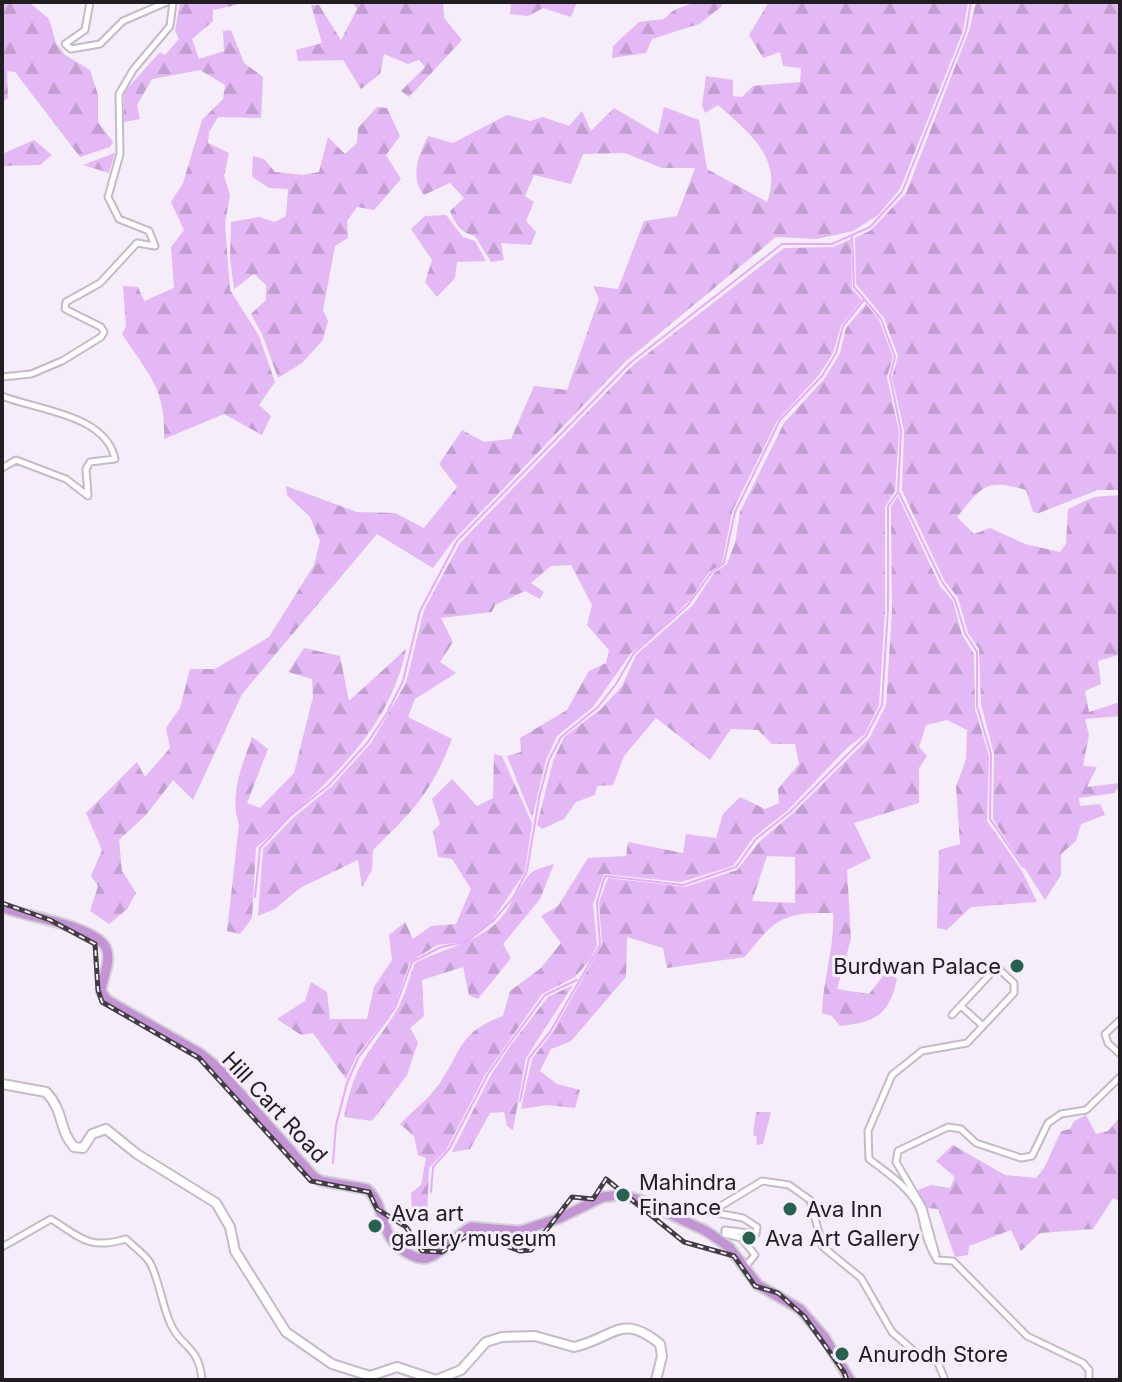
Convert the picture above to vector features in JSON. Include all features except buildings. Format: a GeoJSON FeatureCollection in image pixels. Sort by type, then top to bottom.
{"type":"FeatureCollection","features":[{"type":"Feature","properties":{"kind":"highway","name":"Hill Cart Road"},"geometry":{"type":"LineString","coordinates":[[2,907],[50,920],[98,940],[106,948],[108,960],[101,991],[107,1000],[201,1054],[217,1067],[313,1176],[321,1181],[367,1189],[376,1201],[383,1226],[393,1243],[405,1252],[416,1258],[430,1258],[471,1227],[520,1231],[560,1218],[587,1202],[622,1195],[640,1200],[706,1231],[729,1247],[758,1285],[800,1309],[825,1338],[850,1380]]}},
{"type":"Feature","properties":{"kind":"main road"},"geometry":{"type":"LineString","coordinates":[[2,1084],[46,1092],[61,1110],[64,1130],[74,1147],[83,1148],[92,1134],[106,1129],[137,1154],[216,1203],[230,1227],[235,1251],[286,1332],[332,1364],[370,1376],[397,1367],[436,1380],[461,1370],[486,1342],[502,1337],[518,1333],[574,1347],[619,1327],[635,1328],[660,1344],[662,1356],[656,1380]]}},
{"type":"Feature","properties":{"kind":"street"},"geometry":{"type":"LineString","coordinates":[[2,377],[31,374],[62,361],[101,337],[104,332],[101,327],[65,309],[66,302],[100,283],[129,248],[137,243],[155,246],[149,231],[119,219],[108,197],[120,154],[119,94],[133,70],[170,26],[170,2],[123,21],[100,44],[71,49],[65,44],[85,30],[90,2]]}},
{"type":"Feature","properties":{"kind":"street"},"geometry":{"type":"LineString","coordinates":[[2,396],[29,406],[47,407],[92,427],[114,452],[115,459],[90,462],[86,469],[88,496],[66,479],[16,460],[2,468]]}},
{"type":"Feature","properties":{"kind":"street"},"geometry":{"type":"LineString","coordinates":[[937,1260],[922,1233],[920,1210],[894,1178],[869,1159],[868,1131],[892,1075],[922,1051],[967,1043],[1014,993],[1014,983],[1000,970],[994,970],[952,1015]]}},
{"type":"Feature","properties":{"kind":"street"},"geometry":{"type":"LineString","coordinates":[[961,1006],[983,1026]]}},
{"type":"Feature","properties":{"kind":"street"},"geometry":{"type":"LineString","coordinates":[[1120,1020],[1105,1034],[1108,1043],[1120,1054]]}},
{"type":"Feature","properties":{"kind":"street"},"geometry":{"type":"LineString","coordinates":[[937,1260],[923,1208],[896,1162],[898,1151],[948,1127],[961,1129],[976,1143],[1021,1158],[1032,1156],[1048,1123],[1061,1114],[1086,1110],[1120,1077]]}},
{"type":"Feature","properties":{"kind":"street"},"geometry":{"type":"LineString","coordinates":[[745,1267],[755,1255],[750,1245],[725,1234],[725,1230],[756,1234],[757,1227],[743,1218],[711,1212],[762,1181],[800,1190],[810,1200],[823,1247],[861,1278],[892,1332],[907,1347],[922,1358],[930,1355],[936,1358],[945,1380]]}},
{"type":"Feature","properties":{"kind":"street"},"geometry":{"type":"LineString","coordinates":[[2,1247],[51,1219],[83,1241],[106,1245],[126,1239],[150,1262],[159,1299],[174,1331],[182,1336],[196,1355],[202,1380]]}},
{"type":"Feature","properties":{"kind":"street"},"geometry":{"type":"LineString","coordinates":[[937,1260],[953,1261],[1027,1336],[1083,1363],[1089,1370],[1089,1380]]}},
{"type":"Feature","properties":{"kind":"green space"},"geometry":{"type":"Polygon","coordinates":[[[2,2],[29,2],[49,19],[56,43],[65,55],[90,70],[98,95],[98,122],[113,142],[110,147],[80,157],[15,72],[7,71],[8,98],[2,102],[2,2]]]}},
{"type":"Feature","properties":{"kind":"green space"},"geometry":{"type":"Polygon","coordinates":[[[180,2],[235,2],[236,5],[213,10],[213,21],[192,39],[199,59],[224,51],[223,31],[231,30],[244,63],[263,77],[261,118],[218,117],[209,132],[208,143],[229,153],[224,176],[230,195],[225,223],[230,290],[259,336],[275,382],[259,405],[271,416],[262,435],[224,414],[164,439],[159,394],[122,334],[126,326],[123,286],[138,287],[144,301],[174,288],[171,247],[184,230],[171,202],[183,183],[202,120],[223,99],[225,85],[200,70],[152,79],[137,105],[140,119],[124,122],[124,92],[160,52],[165,55],[179,39],[175,31],[180,2]]]}},
{"type":"Feature","properties":{"kind":"green space"},"geometry":{"type":"Polygon","coordinates":[[[352,2],[443,2],[444,18],[462,40],[409,97],[401,91],[425,67],[419,60],[408,64],[384,54],[380,74],[361,89],[343,60],[298,61],[296,50],[322,43],[311,5],[319,5],[341,40],[357,9],[352,2]]]}},
{"type":"Feature","properties":{"kind":"green space"},"geometry":{"type":"Polygon","coordinates":[[[511,2],[577,2],[571,17],[543,8],[528,16],[510,14],[511,2]]]}},
{"type":"Feature","properties":{"kind":"green space"},"geometry":{"type":"Polygon","coordinates":[[[696,2],[721,2],[722,6],[699,24],[652,39],[646,53],[612,58],[613,46],[639,22],[664,19],[674,10],[696,2]]]}},
{"type":"Feature","properties":{"kind":"green space"},"geometry":{"type":"Polygon","coordinates":[[[769,2],[968,2],[963,31],[900,189],[878,215],[853,231],[817,239],[776,237],[626,361],[453,541],[433,568],[377,534],[242,694],[193,800],[173,780],[146,815],[119,840],[122,871],[136,893],[127,909],[109,924],[90,911],[98,886],[91,876],[102,850],[86,813],[137,762],[145,777],[170,748],[166,728],[180,708],[190,669],[215,669],[269,637],[314,565],[320,541],[310,517],[287,495],[286,486],[357,512],[395,513],[424,528],[457,487],[439,464],[462,430],[484,442],[511,439],[534,386],[567,390],[599,299],[593,286],[618,289],[644,221],[677,216],[695,168],[662,168],[625,153],[583,154],[571,184],[534,175],[525,196],[534,202],[526,221],[536,232],[531,245],[501,243],[504,260],[491,262],[475,236],[462,230],[454,220],[450,211],[464,198],[450,183],[424,195],[419,188],[417,166],[428,136],[453,143],[507,115],[530,121],[543,117],[569,126],[582,111],[591,131],[614,108],[658,134],[664,107],[699,120],[707,169],[767,202],[771,172],[760,147],[718,105],[705,113],[702,106],[706,76],[733,80],[733,96],[742,97],[753,86],[800,82],[801,68],[783,66],[780,52],[763,58],[749,35],[769,2]]]}},
{"type":"Feature","properties":{"kind":"green space"},"geometry":{"type":"Polygon","coordinates":[[[976,2],[1120,2],[1120,490],[1098,490],[1039,513],[1033,512],[1026,490],[993,485],[979,492],[957,517],[974,534],[990,528],[1025,544],[1060,552],[1066,544],[1068,509],[1094,497],[1120,495],[1120,650],[1118,655],[1098,661],[1101,684],[1085,691],[1089,712],[1120,702],[1120,716],[1085,719],[1089,735],[1083,766],[1097,767],[1087,787],[1120,783],[1115,793],[1079,798],[1080,806],[1100,804],[1105,815],[1081,824],[1076,841],[1061,854],[1061,875],[1045,900],[993,819],[994,754],[981,704],[979,649],[968,633],[958,598],[944,580],[902,490],[904,430],[892,377],[898,356],[884,318],[856,284],[855,238],[871,230],[906,193],[969,31],[976,2]]]}},
{"type":"Feature","properties":{"kind":"green space"},"geometry":{"type":"Polygon","coordinates":[[[377,107],[387,108],[400,136],[386,155],[401,179],[374,210],[357,207],[347,221],[348,238],[335,246],[323,310],[328,321],[323,340],[302,363],[278,378],[251,314],[266,300],[266,285],[254,274],[234,289],[230,259],[231,222],[259,217],[275,222],[286,216],[288,189],[269,188],[252,177],[253,156],[264,159],[275,172],[303,175],[319,172],[328,137],[345,154],[357,143],[358,128],[377,107]]]}},
{"type":"Feature","properties":{"kind":"green space"},"geometry":{"type":"Polygon","coordinates":[[[34,140],[52,155],[40,165],[2,166],[2,154],[34,140]]]}},
{"type":"Feature","properties":{"kind":"green space"},"geometry":{"type":"Polygon","coordinates":[[[115,153],[109,173],[83,165],[115,153]]]}},
{"type":"Feature","properties":{"kind":"green space"},"geometry":{"type":"Polygon","coordinates":[[[446,215],[463,237],[475,241],[486,261],[457,262],[455,278],[437,297],[425,282],[432,260],[411,229],[425,216],[446,215]]]}},
{"type":"Feature","properties":{"kind":"green space"},"geometry":{"type":"Polygon","coordinates":[[[851,239],[852,289],[862,300],[841,326],[833,353],[819,375],[777,421],[732,512],[722,564],[709,572],[691,599],[631,653],[593,707],[557,736],[546,760],[532,818],[507,756],[521,752],[520,738],[567,710],[589,671],[606,663],[609,650],[587,625],[592,605],[571,565],[551,566],[531,583],[544,592],[540,599],[525,591],[495,605],[492,612],[441,618],[453,642],[440,662],[456,673],[415,699],[408,717],[452,739],[437,774],[410,812],[373,850],[372,870],[362,887],[358,860],[300,888],[275,909],[258,916],[263,849],[293,818],[332,786],[371,743],[406,683],[424,610],[460,543],[633,365],[784,248],[833,247],[851,239]]]}},
{"type":"Feature","properties":{"kind":"green space"},"geometry":{"type":"Polygon","coordinates":[[[866,304],[879,320],[893,357],[887,377],[899,432],[895,491],[885,507],[885,611],[879,705],[865,734],[847,748],[787,811],[753,838],[733,866],[681,882],[604,874],[593,904],[597,945],[590,960],[575,977],[542,994],[485,1075],[446,1150],[429,1168],[427,1219],[412,1211],[411,1193],[421,1185],[426,1158],[418,1155],[414,1136],[400,1124],[436,1089],[469,1036],[488,1022],[503,1016],[510,991],[541,968],[561,943],[541,916],[558,906],[588,858],[626,856],[628,842],[683,853],[686,834],[716,838],[723,814],[740,797],[765,809],[779,803],[778,789],[799,764],[795,744],[772,744],[758,730],[731,729],[710,760],[656,718],[624,756],[613,785],[597,786],[595,795],[576,802],[564,819],[542,829],[537,825],[553,761],[564,737],[601,709],[622,686],[636,655],[693,605],[714,573],[727,564],[735,543],[740,512],[784,423],[825,378],[840,353],[846,328],[866,304]]]}},
{"type":"Feature","properties":{"kind":"green space"},"geometry":{"type":"Polygon","coordinates":[[[898,496],[940,586],[953,601],[962,635],[974,654],[975,709],[989,756],[987,821],[1022,871],[1037,902],[971,907],[947,930],[937,928],[939,850],[960,844],[956,787],[966,759],[967,730],[947,720],[926,725],[919,747],[927,756],[919,768],[919,803],[854,823],[871,858],[847,870],[851,939],[837,989],[869,994],[888,970],[897,979],[885,1009],[872,1019],[840,1026],[832,1016],[822,1013],[833,913],[802,914],[782,920],[745,957],[667,968],[663,948],[627,937],[626,977],[571,1041],[551,1049],[540,1071],[557,1084],[580,1090],[575,1108],[547,1105],[521,1109],[532,1059],[552,1033],[602,944],[599,902],[608,878],[685,887],[737,870],[760,841],[870,737],[886,705],[892,610],[891,506],[898,496]],[[767,856],[752,901],[795,903],[795,857],[767,856]]]}},
{"type":"Feature","properties":{"kind":"green space"},"geometry":{"type":"Polygon","coordinates":[[[304,648],[340,656],[349,701],[406,649],[384,709],[367,735],[326,782],[256,848],[252,918],[240,934],[227,931],[239,825],[235,803],[241,770],[252,737],[268,749],[247,803],[260,808],[294,773],[313,697],[312,679],[288,672],[304,648]]]}},
{"type":"Feature","properties":{"kind":"green space"},"geometry":{"type":"Polygon","coordinates":[[[494,754],[502,756],[532,823],[525,872],[491,922],[465,942],[437,945],[410,962],[394,1008],[356,1057],[346,1079],[313,1033],[301,1035],[277,1019],[305,1001],[311,982],[327,992],[330,1019],[367,1019],[374,987],[392,960],[389,935],[405,922],[413,939],[431,926],[456,924],[471,889],[452,859],[438,857],[433,831],[440,824],[432,799],[452,779],[477,806],[493,798],[494,754]]]}},
{"type":"Feature","properties":{"kind":"green space"},"geometry":{"type":"Polygon","coordinates":[[[554,864],[540,899],[503,944],[511,958],[478,999],[469,995],[463,967],[422,980],[424,1016],[410,1028],[418,1042],[407,1075],[372,1121],[344,1117],[358,1070],[397,1010],[415,963],[485,932],[505,913],[531,873],[554,864]]]}},
{"type":"Feature","properties":{"kind":"green space"},"geometry":{"type":"Polygon","coordinates":[[[573,985],[526,1058],[513,1130],[507,1126],[504,1112],[490,1113],[470,1149],[452,1152],[491,1075],[511,1045],[548,997],[573,985]]]}},
{"type":"Feature","properties":{"kind":"green space"},"geometry":{"type":"Polygon","coordinates":[[[756,1112],[771,1112],[763,1144],[756,1145],[757,1137],[753,1135],[756,1112]]]}},
{"type":"Feature","properties":{"kind":"green space"},"geometry":{"type":"Polygon","coordinates":[[[1086,1115],[1096,1134],[1108,1131],[1120,1117],[1120,1201],[1113,1198],[1093,1229],[1040,1233],[1021,1251],[1011,1230],[969,1246],[968,1255],[955,1257],[938,1209],[926,1208],[918,1190],[931,1185],[950,1188],[955,1177],[936,1161],[953,1145],[1005,1175],[1036,1178],[1062,1131],[1070,1129],[1074,1121],[1086,1115]]]}},
{"type":"Feature","properties":{"kind":"waterway"},"geometry":{"type":"LineString","coordinates":[[255,897],[260,848],[290,816],[329,785],[368,742],[387,713],[403,681],[420,611],[457,541],[630,363],[782,244],[832,244],[870,227],[902,192],[966,31],[971,2]]}},
{"type":"Feature","properties":{"kind":"waterway"},"geometry":{"type":"LineString","coordinates":[[520,1101],[529,1058],[550,1032],[600,945],[597,902],[605,876],[683,885],[736,867],[756,839],[790,812],[866,736],[882,705],[888,609],[888,506],[898,492],[901,431],[890,376],[895,357],[881,319],[854,287],[852,236]]}},
{"type":"Feature","properties":{"kind":"waterway"},"geometry":{"type":"LineString","coordinates":[[333,1163],[336,1125],[347,1083],[358,1058],[395,1008],[412,962],[441,947],[466,942],[493,921],[513,898],[527,871],[539,798],[549,760],[561,737],[598,707],[634,653],[688,605],[711,573],[724,563],[735,512],[780,420],[822,376],[836,353],[843,326],[864,300]]}},
{"type":"Feature","properties":{"kind":"waterway"},"geometry":{"type":"LineString","coordinates":[[899,493],[942,582],[955,600],[965,633],[977,652],[977,706],[991,754],[990,819],[1023,867]]}},
{"type":"Feature","properties":{"kind":"waterway"},"geometry":{"type":"LineString","coordinates":[[431,1192],[433,1167],[449,1149],[488,1074],[545,995],[577,980]]}},
{"type":"Feature","properties":{"kind":"railway"},"geometry":{"type":"LineString","coordinates":[[2,903],[50,920],[95,944],[98,990],[102,1002],[199,1058],[311,1181],[369,1192],[377,1209],[406,1227],[422,1251],[442,1252],[471,1233],[520,1251],[531,1250],[572,1197],[593,1199],[606,1179],[684,1242],[734,1256],[755,1286],[778,1293],[804,1316],[847,1380]]}},
{"type":"Feature","properties":{"kind":"place","name":"Burdwan Palace"},"geometry":{"type":"Point","coordinates":[1017,966]}},
{"type":"Feature","properties":{"kind":"place","name":"Mahindra Finance"},"geometry":{"type":"Point","coordinates":[623,1195]}},
{"type":"Feature","properties":{"kind":"place","name":"Ava Inn"},"geometry":{"type":"Point","coordinates":[790,1209]}},
{"type":"Feature","properties":{"kind":"place","name":"Ava art gallery museum"},"geometry":{"type":"Point","coordinates":[375,1226]}},
{"type":"Feature","properties":{"kind":"place","name":"Ava Art Gallery"},"geometry":{"type":"Point","coordinates":[749,1238]}},
{"type":"Feature","properties":{"kind":"place","name":"Anurodh Store"},"geometry":{"type":"Point","coordinates":[842,1354]}}]}
